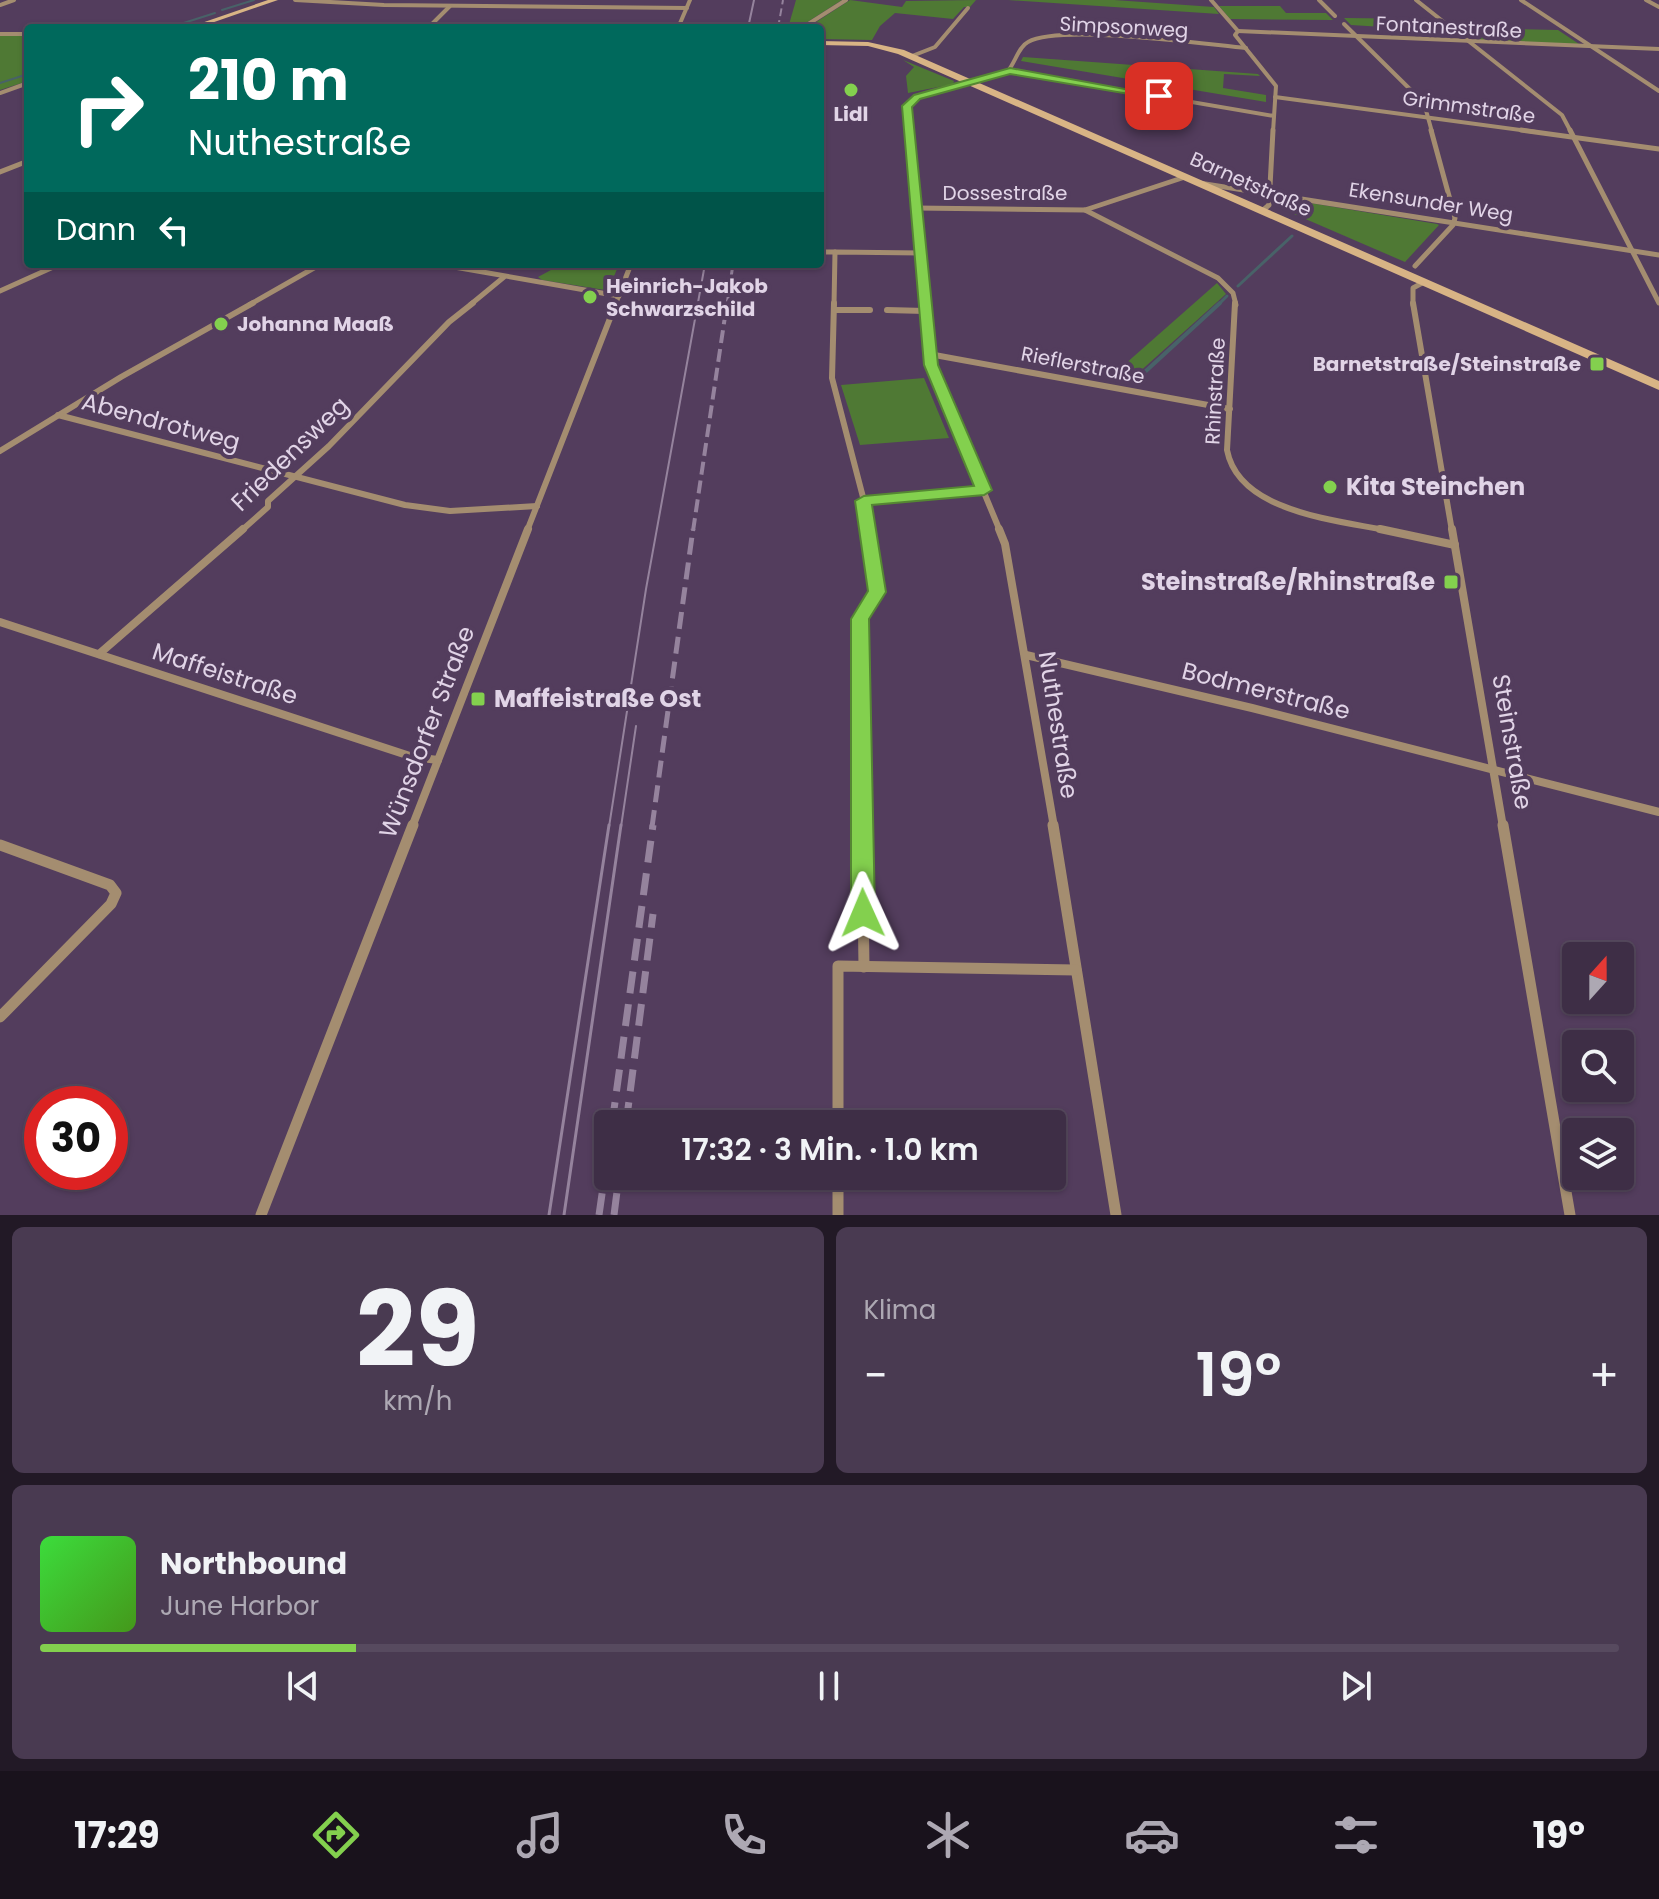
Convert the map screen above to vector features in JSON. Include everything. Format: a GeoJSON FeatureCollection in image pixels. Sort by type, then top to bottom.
{"type":"FeatureCollection","features":[{"type":"Feature","properties":{"kind":"street"},"geometry":{"type":"LineString","coordinates":[[0,5],[14,0]]}},
{"type":"Feature","properties":{"kind":"street"},"geometry":{"type":"LineString","coordinates":[[202,24],[275,0]]}},
{"type":"Feature","properties":{"kind":"street"},"geometry":{"type":"LineString","coordinates":[[295,0],[450,6],[687,8]]}},
{"type":"Feature","properties":{"kind":"street"},"geometry":{"type":"LineString","coordinates":[[680,24],[690,0]]}},
{"type":"Feature","properties":{"kind":"street"},"geometry":{"type":"LineString","coordinates":[[808,24],[846,0]]}},
{"type":"Feature","properties":{"kind":"street"},"geometry":{"type":"LineString","coordinates":[[1211,0],[1238,31],[1235,35],[1276,86],[1269,205],[1262,211]]}},
{"type":"Feature","properties":{"kind":"street"},"geometry":{"type":"LineString","coordinates":[[1319,0],[1335,16]]}},
{"type":"Feature","properties":{"kind":"street"},"geometry":{"type":"LineString","coordinates":[[1416,0],[1445,23]]}},
{"type":"Feature","properties":{"kind":"street"},"geometry":{"type":"LineString","coordinates":[[1521,0],[1659,91]]}},
{"type":"Feature","properties":{"kind":"street"},"geometry":{"type":"LineString","coordinates":[[1646,0],[1659,7]]}},
{"type":"Feature","properties":{"kind":"street"},"geometry":{"type":"LineString","coordinates":[[432,24],[450,6]]}},
{"type":"Feature","properties":{"kind":"street"},"geometry":{"type":"LineString","coordinates":[[912,56],[935,47],[968,8]]}},
{"type":"Feature","properties":{"kind":"street"},"geometry":{"type":"LineString","coordinates":[[1344,24],[1423,101],[1428,117],[1454,222],[1415,266]]}},
{"type":"Feature","properties":{"kind":"street","name":"Fontanestraße"},"geometry":{"type":"LineString","coordinates":[[1238,31],[1594,49],[1659,49]]}},
{"type":"Feature","properties":{"kind":"street"},"geometry":{"type":"LineString","coordinates":[[1457,32],[1561,114],[1659,303]]}},
{"type":"Feature","properties":{"kind":"street"},"geometry":{"type":"LineString","coordinates":[[0,34],[24,34]]}},
{"type":"Feature","properties":{"kind":"street","name":"Simpsonweg"},"geometry":{"type":"LineString","coordinates":[[1010,71],[1025,43],[1051,36],[1246,48]]}},
{"type":"Feature","properties":{"kind":"street","name":"Barnetstraße"},"geometry":{"type":"LineString","coordinates":[[824,43],[876,45],[912,56],[1659,386]]}},
{"type":"Feature","properties":{"kind":"street"},"geometry":{"type":"LineString","coordinates":[[972,82],[1010,71],[1274,116]]}},
{"type":"Feature","properties":{"kind":"street","name":"Nuthestraße"},"geometry":{"type":"LineString","coordinates":[[972,82],[917,97],[907,106],[929,354],[935,376],[1005,544],[1026,655],[1116,1215]]}},
{"type":"Feature","properties":{"kind":"street"},"geometry":{"type":"LineString","coordinates":[[0,93],[24,84]]}},
{"type":"Feature","properties":{"kind":"street","name":"Grimmstraße"},"geometry":{"type":"LineString","coordinates":[[1275,97],[1659,149]]}},
{"type":"Feature","properties":{"kind":"street"},"geometry":{"type":"LineString","coordinates":[[0,172],[24,163]]}},
{"type":"Feature","properties":{"kind":"street","name":"Dossestraße"},"geometry":{"type":"LineString","coordinates":[[916,208],[1085,210],[1185,177]]}},
{"type":"Feature","properties":{"kind":"street","name":"Ekensunder Weg"},"geometry":{"type":"LineString","coordinates":[[1199,183],[1659,255]]}},
{"type":"Feature","properties":{"kind":"street","name":"Rhinstraße"},"geometry":{"type":"LineString","coordinates":[[1085,210],[1218,278],[1233,293],[1236,306],[1227,450],[1230,466],[1242,481],[1269,501],[1311,514],[1455,545]]}},
{"type":"Feature","properties":{"kind":"street"},"geometry":{"type":"LineString","coordinates":[[824,252],[921,253]]}},
{"type":"Feature","properties":{"kind":"street"},"geometry":{"type":"LineString","coordinates":[[835,252],[832,378],[864,501],[877,592],[860,619],[864,967]]}},
{"type":"Feature","properties":{"kind":"street"},"geometry":{"type":"LineString","coordinates":[[0,291],[51,268]]}},
{"type":"Feature","properties":{"kind":"street"},"geometry":{"type":"LineString","coordinates":[[0,451],[314,268]]}},
{"type":"Feature","properties":{"kind":"street"},"geometry":{"type":"LineString","coordinates":[[458,268],[619,296]]}},
{"type":"Feature","properties":{"kind":"street","name":"Wünsdorfer Straße"},"geometry":{"type":"LineString","coordinates":[[261,1215],[630,268]]}},
{"type":"Feature","properties":{"kind":"street","name":"Friedensweg"},"geometry":{"type":"LineString","coordinates":[[99,654],[268,507],[268,501],[329,446],[449,322],[504,277]]}},
{"type":"Feature","properties":{"kind":"street","name":"Steinstraße"},"geometry":{"type":"LineString","coordinates":[[1424,282],[1413,288],[1412,297],[1570,1215]]}},
{"type":"Feature","properties":{"kind":"street"},"geometry":{"type":"LineString","coordinates":[[834,310],[870,310]]}},
{"type":"Feature","properties":{"kind":"street"},"geometry":{"type":"LineString","coordinates":[[887,310],[925,311]]}},
{"type":"Feature","properties":{"kind":"street","name":"Rieflerstraße"},"geometry":{"type":"LineString","coordinates":[[929,354],[1230,409]]}},
{"type":"Feature","properties":{"kind":"street","name":"Abendrotweg"},"geometry":{"type":"LineString","coordinates":[[58,415],[405,505],[450,511],[537,506]]}},
{"type":"Feature","properties":{"kind":"street"},"geometry":{"type":"LineString","coordinates":[[864,501],[984,490]]}},
{"type":"Feature","properties":{"kind":"street","name":"Maffeistraße"},"geometry":{"type":"LineString","coordinates":[[0,622],[413,757],[438,760]]}},
{"type":"Feature","properties":{"kind":"street","name":"Bodmerstraße"},"geometry":{"type":"LineString","coordinates":[[1026,655],[1659,812]]}},
{"type":"Feature","properties":{"kind":"street"},"geometry":{"type":"LineString","coordinates":[[0,845],[110,885],[116,893],[111,904],[0,1017]]}},
{"type":"Feature","properties":{"kind":"street"},"geometry":{"type":"LineString","coordinates":[[838,1110],[838,966],[1076,970]]}},
{"type":"Feature","properties":{"kind":"street"},"geometry":{"type":"LineString","coordinates":[[838,1190],[838,1215]]}},
{"type":"Feature","properties":{"kind":"green space"},"geometry":{"type":"Polygon","coordinates":[[[796,0],[842,0],[804,24],[789,24],[796,0]]]}},
{"type":"Feature","properties":{"kind":"green space"},"geometry":{"type":"Polygon","coordinates":[[[850,0],[902,7],[906,1],[976,0],[953,19],[895,13],[880,26],[872,40],[824,39],[824,24],[813,24],[850,0]]]}},
{"type":"Feature","properties":{"kind":"green space"},"geometry":{"type":"Polygon","coordinates":[[[1008,0],[1114,0],[1214,7],[1219,14],[1008,0]]]}},
{"type":"Feature","properties":{"kind":"green space"},"geometry":{"type":"Polygon","coordinates":[[[1219,6],[1280,6],[1286,13],[1326,13],[1333,20],[1230,19],[1219,6]]]}},
{"type":"Feature","properties":{"kind":"green space"},"geometry":{"type":"Polygon","coordinates":[[[1344,18],[1432,19],[1447,31],[1351,25],[1344,18]]]}},
{"type":"Feature","properties":{"kind":"green space"},"geometry":{"type":"Polygon","coordinates":[[[1452,22],[1499,22],[1509,29],[1558,30],[1582,46],[1475,41],[1452,22]]]}},
{"type":"Feature","properties":{"kind":"green space"},"geometry":{"type":"Polygon","coordinates":[[[0,35],[24,35],[24,82],[0,90],[0,35]]]}},
{"type":"Feature","properties":{"kind":"green space"},"geometry":{"type":"Polygon","coordinates":[[[1023,57],[1258,74],[1260,76],[1224,74],[1223,88],[1266,95],[1266,102],[1021,61],[1023,57]]]}},
{"type":"Feature","properties":{"kind":"green space"},"geometry":{"type":"Polygon","coordinates":[[[903,60],[954,81],[953,84],[908,93],[906,76],[914,67],[903,60]]]}},
{"type":"Feature","properties":{"kind":"green space"},"geometry":{"type":"Polygon","coordinates":[[[1280,198],[1439,225],[1405,262],[1280,208],[1280,198]]]}},
{"type":"Feature","properties":{"kind":"green space"},"geometry":{"type":"Polygon","coordinates":[[[555,268],[617,268],[609,289],[605,290],[538,277],[555,268]]]}},
{"type":"Feature","properties":{"kind":"green space"},"geometry":{"type":"Polygon","coordinates":[[[1217,283],[1226,294],[1126,384],[1107,380],[1217,283]]]}},
{"type":"Feature","properties":{"kind":"green space"},"geometry":{"type":"Polygon","coordinates":[[[924,378],[949,438],[860,445],[841,385],[924,378]]]}},
{"type":"Feature","properties":{"kind":"waterway"},"geometry":{"type":"LineString","coordinates":[[222,10],[254,0]]}},
{"type":"Feature","properties":{"kind":"waterway"},"geometry":{"type":"LineString","coordinates":[[181,24],[215,13]]}},
{"type":"Feature","properties":{"kind":"waterway"},"geometry":{"type":"LineString","coordinates":[[0,83],[24,75]]}},
{"type":"Feature","properties":{"kind":"waterway"},"geometry":{"type":"LineString","coordinates":[[1238,286],[1292,236]]}},
{"type":"Feature","properties":{"kind":"waterway"},"geometry":{"type":"LineString","coordinates":[[1220,303],[1227,296]]}},
{"type":"Feature","properties":{"kind":"waterway"},"geometry":{"type":"LineString","coordinates":[[1135,381],[1220,303]]}},
{"type":"Feature","properties":{"kind":"tram line"},"geometry":{"type":"LineString","coordinates":[[749,24],[754,0]]}},
{"type":"Feature","properties":{"kind":"tram line"},"geometry":{"type":"LineString","coordinates":[[609,827],[646,589],[704,268]]}},
{"type":"Feature","properties":{"kind":"tram line"},"geometry":{"type":"LineString","coordinates":[[621,827],[636,726]]}},
{"type":"Feature","properties":{"kind":"tram line"},"geometry":{"type":"LineString","coordinates":[[549,1215],[609,825]]}},
{"type":"Feature","properties":{"kind":"tram line"},"geometry":{"type":"LineString","coordinates":[[564,1215],[621,825]]}},
{"type":"Feature","properties":{"kind":"railway"},"geometry":{"type":"LineString","coordinates":[[779,24],[783,0]]}},
{"type":"Feature","properties":{"kind":"railway"},"geometry":{"type":"LineString","coordinates":[[727,305],[732,268]]}},
{"type":"Feature","properties":{"kind":"railway"},"geometry":{"type":"LineString","coordinates":[[693,531],[727,303]]}},
{"type":"Feature","properties":{"kind":"railway"},"geometry":{"type":"LineString","coordinates":[[652,827],[693,529]]}},
{"type":"Feature","properties":{"kind":"railway"},"geometry":{"type":"LineString","coordinates":[[614,1110],[653,825]]}},
{"type":"Feature","properties":{"kind":"railway"},"geometry":{"type":"LineString","coordinates":[[628,1110],[653,914]]}},
{"type":"Feature","properties":{"kind":"railway"},"geometry":{"type":"LineString","coordinates":[[599,1215],[603,1190]]}},
{"type":"Feature","properties":{"kind":"railway"},"geometry":{"type":"LineString","coordinates":[[614,1215],[617,1190]]}},
{"type":"Feature","properties":{"kind":"place","name":"Lidl"},"geometry":{"type":"Point","coordinates":[851,90]}},
{"type":"Feature","properties":{"kind":"place","name":"Heinrich-Jakob Schwarzschild"},"geometry":{"type":"Point","coordinates":[590,297]}},
{"type":"Feature","properties":{"kind":"place","name":"Johanna Maaß"},"geometry":{"type":"Point","coordinates":[221,324]}},
{"type":"Feature","properties":{"kind":"place","name":"Barnetstraße/Steinstraße"},"geometry":{"type":"Point","coordinates":[1597,364]}},
{"type":"Feature","properties":{"kind":"place","name":"Kita Steinchen"},"geometry":{"type":"Point","coordinates":[1330,487]}},
{"type":"Feature","properties":{"kind":"place","name":"Steinstraße/Rhinstraße"},"geometry":{"type":"Point","coordinates":[1451,582]}},
{"type":"Feature","properties":{"kind":"place","name":"Maffeistraße Ost"},"geometry":{"type":"Point","coordinates":[478,699]}},
{"type":"Feature","properties":{"kind":"route"},"geometry":{"type":"LineString","coordinates":[[863,913],[860,619],[877,592],[864,501],[984,490],[931,365],[907,106],[917,97],[1010,71],[1159,96]]}}]}
